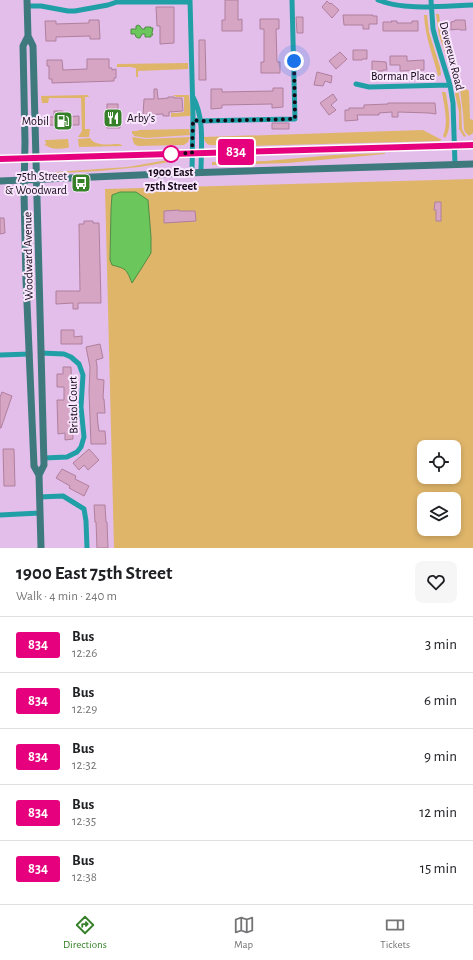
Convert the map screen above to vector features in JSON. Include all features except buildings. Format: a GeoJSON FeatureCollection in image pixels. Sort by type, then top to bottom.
{"type":"FeatureCollection","features":[{"type":"Feature","properties":{"kind":"main road","name":"Woodward Avenue"},"geometry":{"type":"LineString","coordinates":[[27,3],[28,36],[24,46],[26,280],[34,466],[39,475]]}},
{"type":"Feature","properties":{"kind":"main road","name":"Woodward Avenue"},"geometry":{"type":"LineString","coordinates":[[28,36],[33,46],[37,180],[44,458],[44,465],[39,475],[41,548]]}},
{"type":"Feature","properties":{"kind":"main road"},"geometry":{"type":"LineString","coordinates":[[0,159],[473,145]]}},
{"type":"Feature","properties":{"kind":"main road"},"geometry":{"type":"LineString","coordinates":[[0,181],[192,172],[473,164]]}},
{"type":"Feature","properties":{"kind":"street"},"geometry":{"type":"LineString","coordinates":[[193,120],[295,119],[292,0]]}},
{"type":"Feature","properties":{"kind":"street"},"geometry":{"type":"LineString","coordinates":[[378,0],[394,5],[406,6],[473,5]]}},
{"type":"Feature","properties":{"kind":"street","name":"Devereux Road"},"geometry":{"type":"LineString","coordinates":[[431,0],[436,40],[450,86],[453,103],[455,164]]}},
{"type":"Feature","properties":{"kind":"street"},"geometry":{"type":"LineString","coordinates":[[27,3],[75,11],[117,2],[190,1],[193,120],[192,172]]}},
{"type":"Feature","properties":{"kind":"street","name":"Borman Place"},"geometry":{"type":"LineString","coordinates":[[356,84],[369,87],[450,86]]}},
{"type":"Feature","properties":{"kind":"street"},"geometry":{"type":"LineString","coordinates":[[192,96],[196,103],[200,121],[201,172]]}},
{"type":"Feature","properties":{"kind":"street","name":"Bristol Court"},"geometry":{"type":"LineString","coordinates":[[41,353],[64,354],[71,357],[79,364],[83,375],[81,407],[84,437],[81,447],[77,452],[67,457],[44,458]]}},
{"type":"Feature","properties":{"kind":"street"},"geometry":{"type":"LineString","coordinates":[[0,355],[30,354]]}},
{"type":"Feature","properties":{"kind":"street"},"geometry":{"type":"LineString","coordinates":[[39,497],[63,496],[84,509],[86,520],[86,548]]}},
{"type":"Feature","properties":{"kind":"street"},"geometry":{"type":"LineString","coordinates":[[0,515],[40,513]]}},
{"type":"Feature","properties":{"kind":"shaded area"},"geometry":{"type":"Polygon","coordinates":[[[436,14],[439,14],[442,37],[453,69],[451,70],[439,35],[436,14]]]}},
{"type":"Feature","properties":{"kind":"shaded area"},"geometry":{"type":"Polygon","coordinates":[[[424,15],[427,15],[429,32],[440,67],[441,75],[438,76],[428,38],[424,15]]]}},
{"type":"Feature","properties":{"kind":"shaded area"},"geometry":{"type":"Polygon","coordinates":[[[138,25],[142,29],[145,29],[145,27],[153,28],[153,35],[151,35],[151,37],[145,37],[145,34],[142,34],[140,38],[138,38],[135,34],[131,34],[131,29],[136,29],[136,26],[138,25]]]}},
{"type":"Feature","properties":{"kind":"shaded area"},"geometry":{"type":"Polygon","coordinates":[[[188,63],[188,69],[138,71],[138,77],[136,77],[136,68],[117,67],[117,64],[188,63]]]}},
{"type":"Feature","properties":{"kind":"shaded area"},"geometry":{"type":"Polygon","coordinates":[[[460,89],[466,89],[469,91],[470,119],[473,120],[473,133],[469,136],[464,129],[460,89]]]}},
{"type":"Feature","properties":{"kind":"shaded area"},"geometry":{"type":"Polygon","coordinates":[[[457,90],[461,105],[462,129],[466,136],[464,137],[459,129],[459,112],[455,94],[457,90]]]}},
{"type":"Feature","properties":{"kind":"shaded area"},"geometry":{"type":"Polygon","coordinates":[[[442,92],[445,92],[446,94],[449,117],[449,129],[445,138],[443,136],[446,125],[446,114],[442,92]]]}},
{"type":"Feature","properties":{"kind":"shaded area"},"geometry":{"type":"Polygon","coordinates":[[[88,95],[89,97],[85,97],[85,129],[90,129],[89,137],[78,137],[82,131],[81,98],[49,98],[48,103],[42,103],[41,96],[88,95]]]}},
{"type":"Feature","properties":{"kind":"shaded area"},"geometry":{"type":"Polygon","coordinates":[[[173,95],[189,95],[190,116],[171,117],[171,113],[184,112],[184,97],[176,97],[173,95]]]}},
{"type":"Feature","properties":{"kind":"shaded area"},"geometry":{"type":"Polygon","coordinates":[[[189,129],[190,135],[146,138],[134,136],[132,134],[132,131],[139,130],[189,129]]]}},
{"type":"Feature","properties":{"kind":"shaded area"},"geometry":{"type":"Polygon","coordinates":[[[423,130],[442,140],[247,146],[210,145],[204,140],[204,137],[423,130]]]}},
{"type":"Feature","properties":{"kind":"shaded area"},"geometry":{"type":"Polygon","coordinates":[[[132,137],[145,139],[190,137],[188,142],[184,145],[138,146],[134,144],[132,137]]]}},
{"type":"Feature","properties":{"kind":"shaded area"},"geometry":{"type":"Polygon","coordinates":[[[90,138],[99,144],[119,144],[122,146],[79,147],[78,139],[90,138]]]}},
{"type":"Feature","properties":{"kind":"shaded area"},"geometry":{"type":"Polygon","coordinates":[[[68,139],[69,147],[67,148],[52,148],[44,144],[46,144],[45,140],[68,139]]]}},
{"type":"Feature","properties":{"kind":"shaded area"},"geometry":{"type":"Polygon","coordinates":[[[385,153],[288,163],[212,165],[212,162],[266,161],[334,155],[385,153]]]}},
{"type":"Feature","properties":{"kind":"shaded area"},"geometry":{"type":"Polygon","coordinates":[[[173,159],[175,161],[139,167],[99,171],[55,172],[128,167],[173,159]]]}},
{"type":"Feature","properties":{"kind":"shaded area"},"geometry":{"type":"Polygon","coordinates":[[[473,179],[473,548],[114,548],[105,189],[473,179]]]}},
{"type":"Feature","properties":{"kind":"shaded area"},"geometry":{"type":"Polygon","coordinates":[[[120,192],[136,192],[148,200],[151,253],[132,283],[125,270],[112,265],[110,260],[112,195],[120,192]]]}},
{"type":"Feature","properties":{"kind":"bus line","name":"834"},"geometry":{"type":"LineString","coordinates":[[0,159],[473,145]]}},
{"type":"Feature","properties":{"kind":"place","name":"Arby's"},"geometry":{"type":"Point","coordinates":[113,118]}},
{"type":"Feature","properties":{"kind":"place","name":"Mobil"},"geometry":{"type":"Point","coordinates":[63,121]}},
{"type":"Feature","properties":{"kind":"place","name":"1900 East 75th Street"},"geometry":{"type":"Point","coordinates":[171,154]}},
{"type":"Feature","properties":{"kind":"place","name":"75th Street & Woodward"},"geometry":{"type":"Point","coordinates":[81,183]}},
{"type":"Feature","properties":{"kind":"route"},"geometry":{"type":"LineString","coordinates":[[171,154],[192,153],[193,120],[295,119],[294,61]]}}]}
